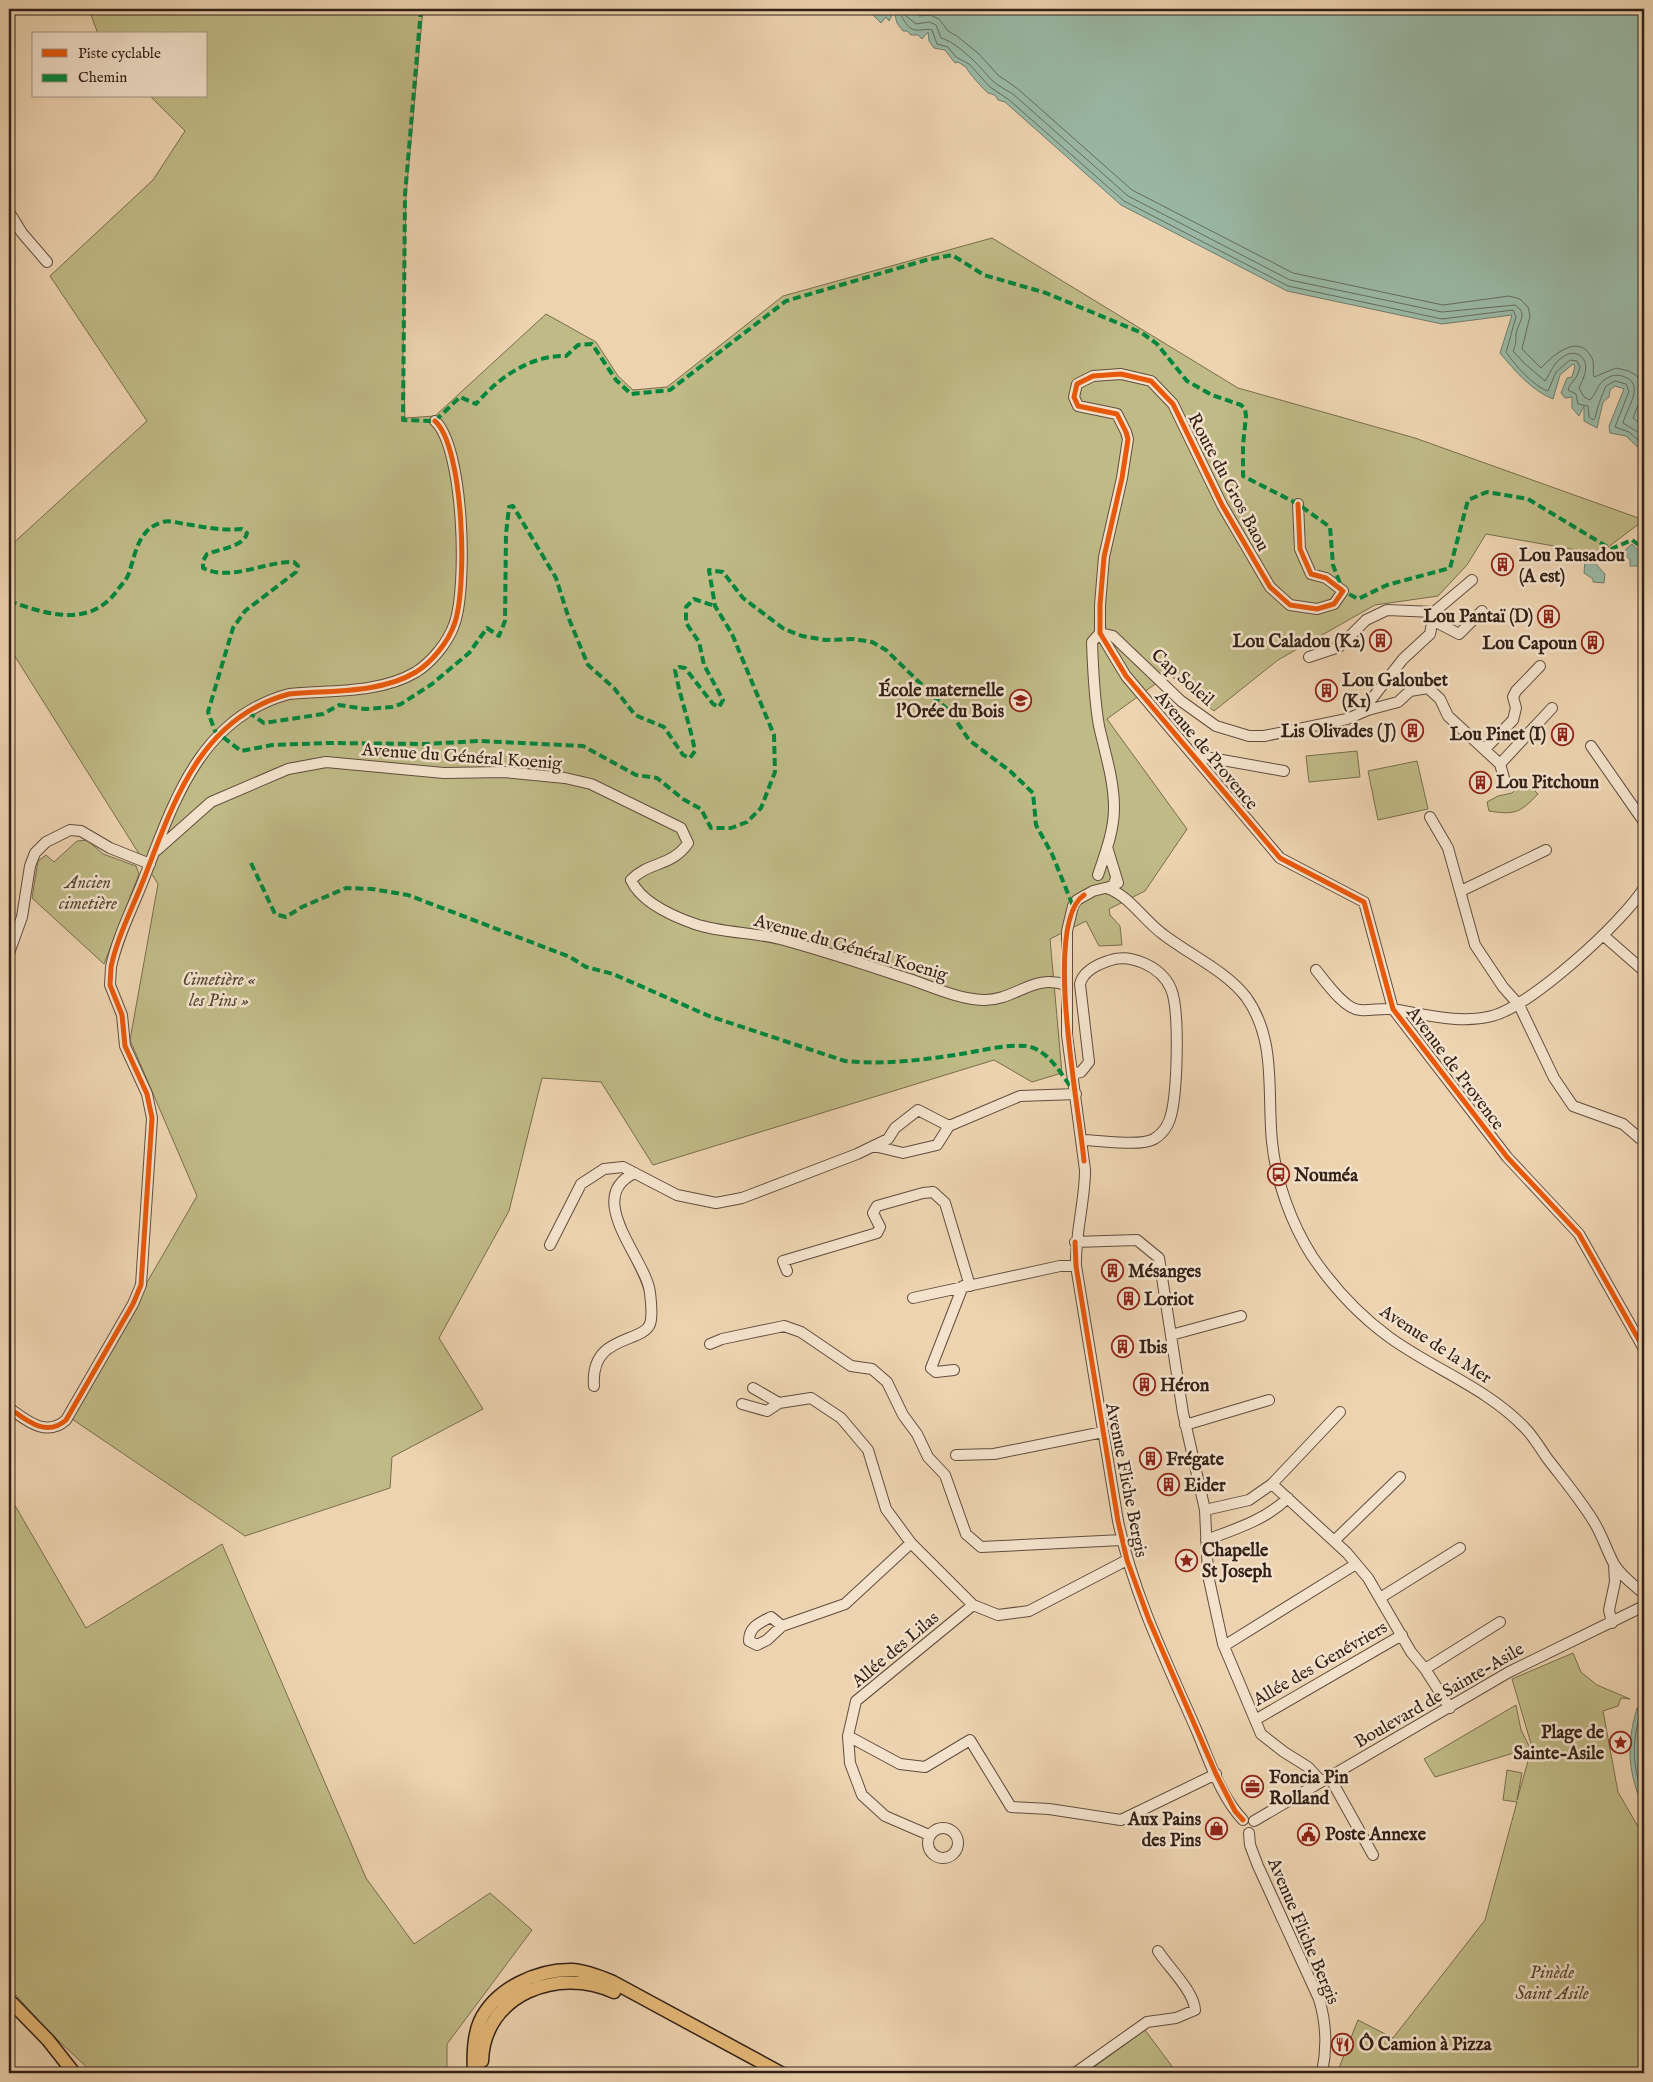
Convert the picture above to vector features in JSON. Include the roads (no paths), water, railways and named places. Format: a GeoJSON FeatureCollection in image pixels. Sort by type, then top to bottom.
{"type":"FeatureCollection","features":[{"type":"Feature","properties":{"kind":"main road"},"geometry":{"type":"LineString","coordinates":[[474,2073],[475,2035],[488,2007],[501,1995],[525,1980],[547,1973],[574,1970],[613,1982],[781,2073]]}},
{"type":"Feature","properties":{"kind":"main road"},"geometry":{"type":"LineString","coordinates":[[482,2073],[484,2042],[490,2026],[499,2011],[524,1994],[543,1987],[574,1982],[588,1982],[610,1990],[769,2073]]}},
{"type":"Feature","properties":{"kind":"main road"},"geometry":{"type":"LineString","coordinates":[[9,2000],[48,2040],[74,2073]]}},
{"type":"Feature","properties":{"kind":"street"},"geometry":{"type":"LineString","coordinates":[[9,212],[22,233],[47,262]]}},
{"type":"Feature","properties":{"kind":"street","name":"Route du Gros Baou"},"geometry":{"type":"LineString","coordinates":[[1100,633],[1104,557],[1122,478],[1128,439],[1117,414],[1078,406],[1074,397],[1077,384],[1094,376],[1121,374],[1152,381],[1173,404],[1222,506],[1270,588],[1290,605],[1317,609],[1334,604],[1343,591],[1326,578],[1311,574],[1300,549],[1298,504]]}},
{"type":"Feature","properties":{"kind":"street"},"geometry":{"type":"LineString","coordinates":[[9,1408],[36,1426],[53,1428],[66,1420],[133,1304],[141,1285],[152,1118],[147,1094],[125,1046],[122,1015],[112,991],[110,977],[113,958],[154,853],[191,769],[218,734],[235,720],[277,698],[289,694],[366,688],[395,681],[422,667],[446,640],[454,626],[459,600],[461,527],[459,491],[452,452],[443,431],[435,421]]}},
{"type":"Feature","properties":{"kind":"street"},"geometry":{"type":"LineString","coordinates":[[1472,580],[1433,616],[1430,634],[1403,659],[1370,700],[1368,710],[1398,702],[1410,691],[1428,688],[1440,699],[1448,716],[1500,764],[1506,785]]}},
{"type":"Feature","properties":{"kind":"street"},"geometry":{"type":"LineString","coordinates":[[1309,656],[1340,647],[1366,620],[1387,610],[1433,616],[1459,634],[1482,611]]}},
{"type":"Feature","properties":{"kind":"street","name":"Cap Soleil"},"geometry":{"type":"LineString","coordinates":[[1100,633],[1113,636],[1181,701],[1216,726],[1249,736],[1264,736],[1347,719],[1368,710]]}},
{"type":"Feature","properties":{"kind":"street","name":"Avenue de Provence"},"geometry":{"type":"LineString","coordinates":[[1100,633],[1126,676],[1280,858],[1364,902],[1393,1009],[1507,1157],[1579,1234],[1644,1349]]}},
{"type":"Feature","properties":{"kind":"street","name":"Avenue Fliche Bergis"},"geometry":{"type":"LineString","coordinates":[[1100,633],[1092,642],[1093,669],[1099,726],[1108,755],[1114,809],[1107,847],[1098,877],[1073,906],[1067,931],[1067,1035],[1082,1140],[1085,1189],[1075,1242],[1076,1266],[1103,1432],[1127,1560],[1149,1620],[1216,1774],[1235,1811],[1248,1820],[1254,1829],[1249,1833],[1250,1845],[1258,1866],[1319,1999],[1324,2016],[1325,2060],[1322,2073]]}},
{"type":"Feature","properties":{"kind":"street"},"geometry":{"type":"LineString","coordinates":[[1485,749],[1513,720],[1516,708],[1513,697],[1516,691],[1540,666]]}},
{"type":"Feature","properties":{"kind":"street"},"geometry":{"type":"LineString","coordinates":[[1500,764],[1552,708]]}},
{"type":"Feature","properties":{"kind":"street"},"geometry":{"type":"LineString","coordinates":[[1591,746],[1644,822]]}},
{"type":"Feature","properties":{"kind":"street"},"geometry":{"type":"LineString","coordinates":[[1194,755],[1284,771]]}},
{"type":"Feature","properties":{"kind":"street","name":"Avenue du Général Koenig"},"geometry":{"type":"LineString","coordinates":[[154,853],[211,802],[288,769],[326,762],[444,773],[504,772],[565,778],[591,784],[681,828],[688,843],[681,854],[667,862],[641,870],[631,880],[635,890],[673,915],[696,925],[779,939],[946,992],[984,1000],[1014,994],[1048,980],[1066,985]]}},
{"type":"Feature","properties":{"kind":"street"},"geometry":{"type":"LineString","coordinates":[[1430,817],[1448,848],[1475,945],[1503,987],[1520,1005],[1554,1078],[1572,1106],[1622,1124],[1644,1142]]}},
{"type":"Feature","properties":{"kind":"street"},"geometry":{"type":"LineString","coordinates":[[9,953],[22,917],[30,866],[35,854],[46,842],[70,830],[81,831],[110,848],[150,864]]}},
{"type":"Feature","properties":{"kind":"street","name":"Avenue Fliche Bergis"},"geometry":{"type":"LineString","coordinates":[[1107,847],[1115,875]]}},
{"type":"Feature","properties":{"kind":"street"},"geometry":{"type":"LineString","coordinates":[[1461,891],[1546,850]]}},
{"type":"Feature","properties":{"kind":"street"},"geometry":{"type":"LineString","coordinates":[[1084,895],[1113,886],[1115,875],[1105,869],[1098,877],[1099,884],[1106,887]]}},
{"type":"Feature","properties":{"kind":"street","name":"Avenue de la Mer"},"geometry":{"type":"LineString","coordinates":[[1115,875],[1125,898]]}},
{"type":"Feature","properties":{"kind":"street","name":"Avenue de la Mer"},"geometry":{"type":"LineString","coordinates":[[1106,887],[1125,898],[1158,931],[1231,982],[1244,995],[1255,1011],[1267,1046],[1270,1118],[1278,1175],[1297,1228],[1311,1254],[1330,1281],[1362,1315],[1390,1338],[1502,1407],[1526,1428],[1594,1522],[1614,1564],[1644,1594]]}},
{"type":"Feature","properties":{"kind":"street"},"geometry":{"type":"LineString","coordinates":[[1316,970],[1335,994],[1357,1011],[1393,1009],[1462,1020],[1492,1016],[1520,1005],[1604,936],[1644,888]]}},
{"type":"Feature","properties":{"kind":"street"},"geometry":{"type":"LineString","coordinates":[[1604,936],[1644,972]]}},
{"type":"Feature","properties":{"kind":"street"},"geometry":{"type":"LineString","coordinates":[[1072,1074],[1081,1072],[1089,1062],[1080,984],[1086,973],[1118,957],[1131,958],[1146,965],[1161,976],[1171,988],[1174,999],[1175,1019],[1174,1096],[1167,1125],[1153,1140],[1139,1142],[1082,1140]]}},
{"type":"Feature","properties":{"kind":"street"},"geometry":{"type":"LineString","coordinates":[[874,1146],[903,1153],[937,1145],[949,1126],[1020,1096],[1076,1094]]}},
{"type":"Feature","properties":{"kind":"street"},"geometry":{"type":"LineString","coordinates":[[550,1245],[581,1184],[604,1169],[623,1167],[677,1194],[716,1203],[742,1198],[874,1146],[888,1139],[895,1128],[918,1110],[949,1126]]}},
{"type":"Feature","properties":{"kind":"street"},"geometry":{"type":"LineString","coordinates":[[594,1386],[597,1368],[615,1342],[646,1330],[650,1324],[650,1286],[627,1242],[615,1210],[616,1193],[619,1185],[635,1173]]}},
{"type":"Feature","properties":{"kind":"street"},"geometry":{"type":"LineString","coordinates":[[787,1271],[783,1261],[877,1233],[880,1227],[873,1213],[877,1206],[923,1192],[933,1192],[945,1203],[966,1286],[931,1368],[936,1372],[954,1370]]}},
{"type":"Feature","properties":{"kind":"street"},"geometry":{"type":"LineString","coordinates":[[1075,1242],[1137,1240],[1159,1258],[1185,1425],[1205,1510],[1208,1575],[1224,1646],[1261,1734],[1325,1779],[1373,1855]]}},
{"type":"Feature","properties":{"kind":"street"},"geometry":{"type":"LineString","coordinates":[[913,1298],[1060,1266],[1076,1266]]}},
{"type":"Feature","properties":{"kind":"street"},"geometry":{"type":"LineString","coordinates":[[1171,1335],[1241,1316]]}},
{"type":"Feature","properties":{"kind":"street"},"geometry":{"type":"LineString","coordinates":[[710,1344],[722,1339],[784,1326],[801,1332],[851,1366],[872,1369],[887,1382],[902,1415],[917,1434],[928,1458],[945,1475],[966,1534],[981,1547],[1122,1540]]}},
{"type":"Feature","properties":{"kind":"street"},"geometry":{"type":"LineString","coordinates":[[753,1388],[779,1403]]}},
{"type":"Feature","properties":{"kind":"street"},"geometry":{"type":"LineString","coordinates":[[742,1404],[766,1411],[779,1403],[811,1398],[841,1418],[868,1450],[886,1509],[911,1543],[973,1605],[998,1615],[1029,1611],[1127,1560]]}},
{"type":"Feature","properties":{"kind":"street"},"geometry":{"type":"LineString","coordinates":[[1185,1425],[1269,1400]]}},
{"type":"Feature","properties":{"kind":"street"},"geometry":{"type":"LineString","coordinates":[[1205,1510],[1249,1500],[1272,1484],[1340,1412]]}},
{"type":"Feature","properties":{"kind":"street"},"geometry":{"type":"LineString","coordinates":[[956,1455],[994,1454],[1103,1432]]}},
{"type":"Feature","properties":{"kind":"street"},"geometry":{"type":"LineString","coordinates":[[1334,1541],[1400,1477]]}},
{"type":"Feature","properties":{"kind":"street"},"geometry":{"type":"LineString","coordinates":[[1272,1484],[1356,1564],[1380,1598],[1410,1652],[1425,1669],[1450,1708]]}},
{"type":"Feature","properties":{"kind":"street"},"geometry":{"type":"LineString","coordinates":[[1206,1540],[1242,1528],[1266,1515],[1288,1498]]}},
{"type":"Feature","properties":{"kind":"street"},"geometry":{"type":"LineString","coordinates":[[782,1626],[845,1604],[911,1543]]}},
{"type":"Feature","properties":{"kind":"street"},"geometry":{"type":"LineString","coordinates":[[1380,1598],[1460,1548]]}},
{"type":"Feature","properties":{"kind":"street"},"geometry":{"type":"LineString","coordinates":[[1224,1646],[1356,1564]]}},
{"type":"Feature","properties":{"kind":"street","name":"Avenue de la Mer"},"geometry":{"type":"LineString","coordinates":[[1612,1623],[1609,1610],[1615,1582],[1614,1564]]}},
{"type":"Feature","properties":{"kind":"street","name":"Allée des Lilas"},"geometry":{"type":"LineString","coordinates":[[929,1835],[885,1816],[862,1795],[850,1763],[848,1736],[856,1701],[973,1605]]}},
{"type":"Feature","properties":{"kind":"street","name":"Boulevard de Sainte-Asile"},"geometry":{"type":"LineString","coordinates":[[1248,1820],[1325,1779],[1535,1658],[1612,1623],[1644,1606]]}},
{"type":"Feature","properties":{"kind":"street"},"geometry":{"type":"LineString","coordinates":[[1425,1669],[1500,1622]]}},
{"type":"Feature","properties":{"kind":"street","name":"Allée des Genévriers"},"geometry":{"type":"LineString","coordinates":[[1254,1720],[1402,1635]]}},
{"type":"Feature","properties":{"kind":"street"},"geometry":{"type":"LineString","coordinates":[[848,1736],[900,1764],[925,1767],[970,1740],[1011,1807],[1049,1809],[1121,1820],[1216,1774]]}},
{"type":"Feature","properties":{"kind":"street"},"geometry":{"type":"LineString","coordinates":[[1075,2073],[1147,2022],[1176,2018],[1195,2010],[1194,2004],[1182,1982],[1169,1968],[1158,1951]]}},
{"type":"Feature","properties":{"kind":"water"},"geometry":{"type":"Polygon","coordinates":[[[867,9],[1644,9],[1644,453],[1626,436],[1610,433],[1609,426],[1624,389],[1615,386],[1610,390],[1609,397],[1603,402],[1597,428],[1584,421],[1584,406],[1579,416],[1572,408],[1572,397],[1565,398],[1561,393],[1567,378],[1572,377],[1575,366],[1573,364],[1560,375],[1553,399],[1538,391],[1518,373],[1500,353],[1512,315],[1442,324],[1287,291],[1121,205],[1005,102],[998,100],[995,96],[988,93],[966,67],[958,62],[955,63],[945,50],[934,48],[929,41],[928,32],[922,39],[918,35],[911,35],[907,31],[903,31],[897,23],[894,11],[889,21],[886,17],[881,23],[867,9]]]}},
{"type":"Feature","properties":{"kind":"water"},"geometry":{"type":"Polygon","coordinates":[[[1632,544],[1643,556],[1643,566],[1630,566],[1630,560],[1623,552],[1632,544]]]}},
{"type":"Feature","properties":{"kind":"water"},"geometry":{"type":"Polygon","coordinates":[[[1585,561],[1593,561],[1605,574],[1604,583],[1593,582],[1593,579],[1584,573],[1585,561]]]}},
{"type":"Feature","properties":{"kind":"water"},"geometry":{"type":"Polygon","coordinates":[[[1637,1708],[1644,1709],[1644,1811],[1635,1785],[1630,1761],[1631,1736],[1637,1708]]]}},
{"type":"Feature","properties":{"kind":"place","name":"Lou Pausadou (A est)"},"geometry":{"type":"Point","coordinates":[1503,565]}},
{"type":"Feature","properties":{"kind":"place","name":"Lou Pantaï (D)"},"geometry":{"type":"Point","coordinates":[1549,616]}},
{"type":"Feature","properties":{"kind":"place","name":"Lou Caladou (K2)"},"geometry":{"type":"Point","coordinates":[1381,641]}},
{"type":"Feature","properties":{"kind":"place","name":"Lou Capoun"},"geometry":{"type":"Point","coordinates":[1593,643]}},
{"type":"Feature","properties":{"kind":"place","name":"Lou Galoubet (K1)"},"geometry":{"type":"Point","coordinates":[1326,690]}},
{"type":"Feature","properties":{"kind":"place","name":"École maternelle l'Orée du Bois"},"geometry":{"type":"Point","coordinates":[1020,700]}},
{"type":"Feature","properties":{"kind":"place","name":"Lis Olivades (J)"},"geometry":{"type":"Point","coordinates":[1412,731]}},
{"type":"Feature","properties":{"kind":"place","name":"Lou Pinet (I)"},"geometry":{"type":"Point","coordinates":[1562,734]}},
{"type":"Feature","properties":{"kind":"place","name":"Lou Pitchoun"},"geometry":{"type":"Point","coordinates":[1480,782]}},
{"type":"Feature","properties":{"kind":"place","name":"Nouméa"},"geometry":{"type":"Point","coordinates":[1278,1175]}},
{"type":"Feature","properties":{"kind":"place","name":"Mésanges"},"geometry":{"type":"Point","coordinates":[1112,1271]}},
{"type":"Feature","properties":{"kind":"place","name":"Loriot"},"geometry":{"type":"Point","coordinates":[1128,1299]}},
{"type":"Feature","properties":{"kind":"place","name":"Ibis"},"geometry":{"type":"Point","coordinates":[1123,1347]}},
{"type":"Feature","properties":{"kind":"place","name":"Héron"},"geometry":{"type":"Point","coordinates":[1144,1385]}},
{"type":"Feature","properties":{"kind":"place","name":"Frégate"},"geometry":{"type":"Point","coordinates":[1150,1459]}},
{"type":"Feature","properties":{"kind":"place","name":"Eider"},"geometry":{"type":"Point","coordinates":[1168,1485]}},
{"type":"Feature","properties":{"kind":"place","name":"Chapelle St Joseph"},"geometry":{"type":"Point","coordinates":[1186,1560]}},
{"type":"Feature","properties":{"kind":"place","name":"Plage de Sainte-Asile"},"geometry":{"type":"Point","coordinates":[1620,1742]}},
{"type":"Feature","properties":{"kind":"place","name":"Foncia Pin Rolland"},"geometry":{"type":"Point","coordinates":[1253,1787]}},
{"type":"Feature","properties":{"kind":"place","name":"Aux Pains des Pins"},"geometry":{"type":"Point","coordinates":[1217,1829]}},
{"type":"Feature","properties":{"kind":"place","name":"Poste Annexe"},"geometry":{"type":"Point","coordinates":[1309,1834]}},
{"type":"Feature","properties":{"kind":"place","name":"Ô Camion à Pizza"},"geometry":{"type":"Point","coordinates":[1343,2044]}},
{"type":"Feature","properties":{"kind":"park label","name":"Ancien cimetière"},"geometry":{"type":"Point","coordinates":[88,892]}},
{"type":"Feature","properties":{"kind":"park label","name":"Cimetière « les Pins »"},"geometry":{"type":"Point","coordinates":[219,990]}},
{"type":"Feature","properties":{"kind":"park label","name":"Pinède Saint Asile"},"geometry":{"type":"Point","coordinates":[1552,1982]}}]}
